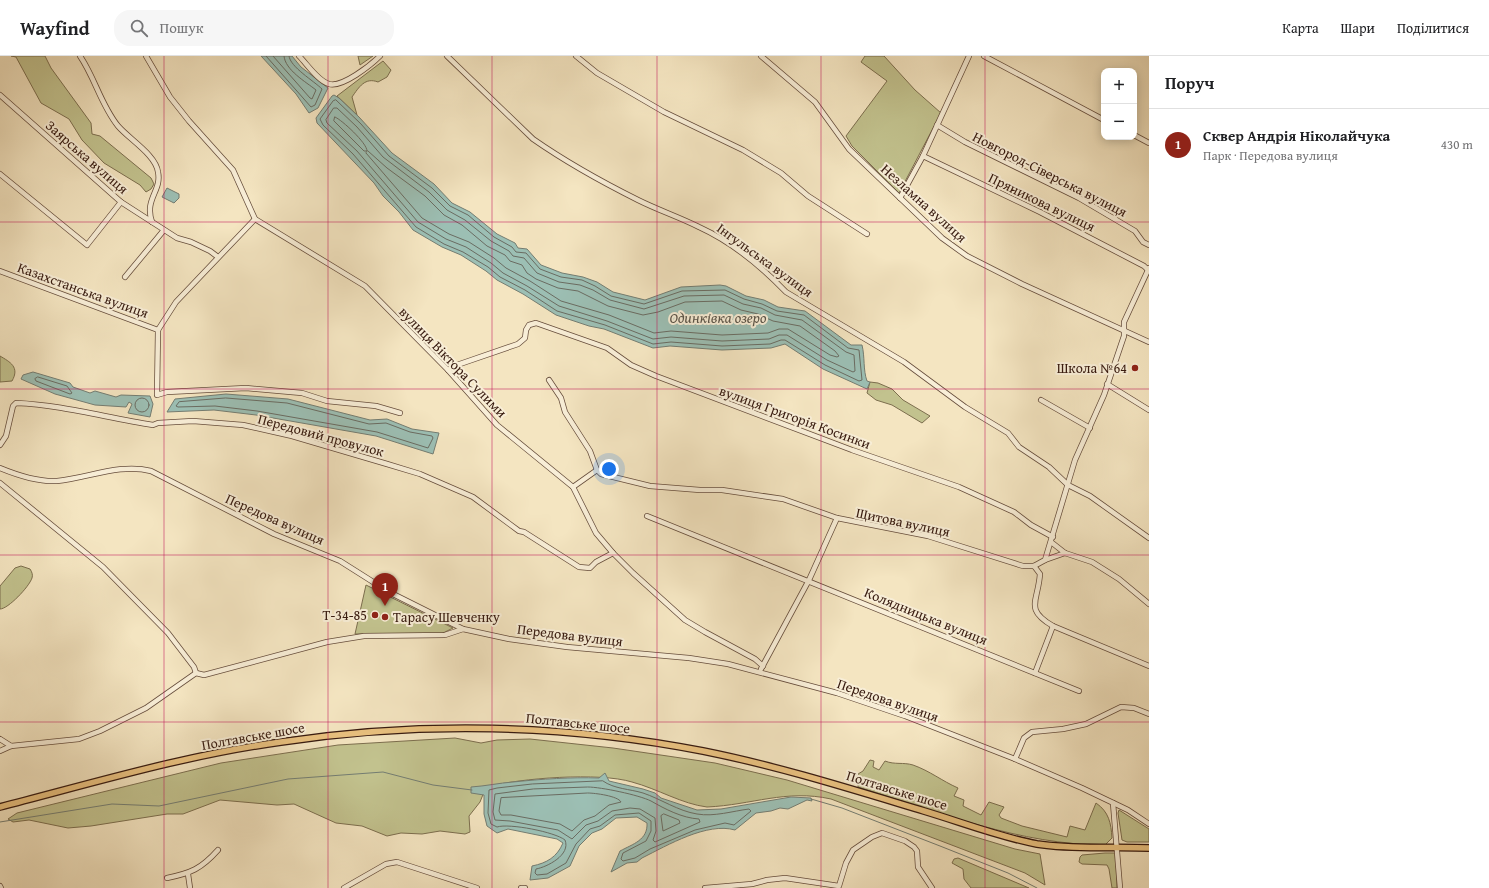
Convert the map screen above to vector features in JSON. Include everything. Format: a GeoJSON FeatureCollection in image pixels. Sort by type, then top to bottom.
{"type":"FeatureCollection","features":[{"type":"Feature","properties":{"kind":"main road","name":"Полтавське шосе"},"geometry":{"type":"LineString","coordinates":[[0,807],[185,760],[278,742],[329,735],[398,731],[517,729],[604,737],[699,751],[793,772],[1035,843],[1060,847],[1149,848]]}},
{"type":"Feature","properties":{"kind":"street"},"geometry":{"type":"LineString","coordinates":[[80,56],[110,115],[126,134],[156,164],[159,179],[149,208],[152,222]]}},
{"type":"Feature","properties":{"kind":"street"},"geometry":{"type":"LineString","coordinates":[[146,56],[170,97],[189,121],[233,170],[255,219]]}},
{"type":"Feature","properties":{"kind":"street"},"geometry":{"type":"LineString","coordinates":[[299,56],[328,84],[335,84],[367,68],[380,56]]}},
{"type":"Feature","properties":{"kind":"street","name":"Інгульська вулиця"},"geometry":{"type":"LineString","coordinates":[[447,56],[533,139],[638,200],[700,227],[724,240],[771,277],[786,292],[904,362],[965,408],[1008,433],[1019,447],[1049,468],[1068,485],[1090,496],[1149,538]]}},
{"type":"Feature","properties":{"kind":"street"},"geometry":{"type":"LineString","coordinates":[[576,56],[597,73],[664,112],[743,150],[781,173],[808,196],[867,234]]}},
{"type":"Feature","properties":{"kind":"street","name":"Незламна вулиця"},"geometry":{"type":"LineString","coordinates":[[761,56],[815,102],[849,149],[942,238],[967,256],[1022,284],[1149,342]]}},
{"type":"Feature","properties":{"kind":"street"},"geometry":{"type":"LineString","coordinates":[[900,198],[923,156],[969,56]]}},
{"type":"Feature","properties":{"kind":"street"},"geometry":{"type":"LineString","coordinates":[[984,56],[1101,118]]}},
{"type":"Feature","properties":{"kind":"street","name":"Заярська вулиця"},"geometry":{"type":"LineString","coordinates":[[0,95],[121,202],[177,238],[191,242],[210,251],[218,257]]}},
{"type":"Feature","properties":{"kind":"street","name":"Новгород-Сіверська вулиця"},"geometry":{"type":"LineString","coordinates":[[937,125],[965,142],[1079,198],[1135,231],[1143,242],[1149,245]]}},
{"type":"Feature","properties":{"kind":"street"},"geometry":{"type":"LineString","coordinates":[[1137,137],[1149,143]]}},
{"type":"Feature","properties":{"kind":"street","name":"Пряникова вулиця"},"geometry":{"type":"LineString","coordinates":[[923,156],[1040,212],[1144,266],[1148,270]]}},
{"type":"Feature","properties":{"kind":"street"},"geometry":{"type":"LineString","coordinates":[[0,174],[87,245],[121,202]]}},
{"type":"Feature","properties":{"kind":"street","name":"Казахстанська вулиця"},"geometry":{"type":"LineString","coordinates":[[255,219],[176,302],[158,330],[157,395],[167,392],[246,388],[302,394],[327,401],[376,406],[400,413]]}},
{"type":"Feature","properties":{"kind":"street","name":"вулиця Віктора Сулими"},"geometry":{"type":"LineString","coordinates":[[255,219],[365,286],[448,370],[497,425],[574,487],[596,533],[613,553],[686,620],[704,632],[755,659],[763,666]]}},
{"type":"Feature","properties":{"kind":"street"},"geometry":{"type":"LineString","coordinates":[[125,277],[164,230]]}},
{"type":"Feature","properties":{"kind":"street"},"geometry":{"type":"LineString","coordinates":[[1045,560],[1075,460],[1090,428],[1107,384],[1125,330],[1124,322],[1148,270]]}},
{"type":"Feature","properties":{"kind":"street","name":"Казахстанська вулиця"},"geometry":{"type":"LineString","coordinates":[[0,271],[158,330]]}},
{"type":"Feature","properties":{"kind":"street","name":"вулиця Григорія Косинки"},"geometry":{"type":"LineString","coordinates":[[448,370],[457,364],[518,344],[525,338],[526,330],[529,325],[536,323],[613,351],[631,365],[656,376],[852,450],[959,487],[1014,512],[1052,539],[1065,553],[1092,562],[1113,575],[1149,604]]}},
{"type":"Feature","properties":{"kind":"street"},"geometry":{"type":"LineString","coordinates":[[550,380],[561,398],[565,412],[590,451],[598,470],[574,487]]}},
{"type":"Feature","properties":{"kind":"street"},"geometry":{"type":"LineString","coordinates":[[1107,384],[1149,410]]}},
{"type":"Feature","properties":{"kind":"street"},"geometry":{"type":"LineString","coordinates":[[1041,400],[1090,428]]}},
{"type":"Feature","properties":{"kind":"street","name":"Передовий провулок"},"geometry":{"type":"LineString","coordinates":[[0,445],[6,436],[13,406],[16,403],[62,407],[96,415],[153,425],[158,423],[193,421],[243,425],[292,436],[420,474],[447,485],[473,497],[519,531],[524,532],[579,567],[590,568],[596,562],[613,553]]}},
{"type":"Feature","properties":{"kind":"street","name":"Передова вулиця"},"geometry":{"type":"LineString","coordinates":[[0,468],[31,478],[55,481],[133,468],[151,471],[274,534],[328,555],[389,592],[464,629],[509,639],[567,647],[728,664],[837,693],[905,716],[1015,759],[1113,803],[1149,824]]}},
{"type":"Feature","properties":{"kind":"street","name":"Щитова вулиця"},"geometry":{"type":"LineString","coordinates":[[598,470],[609,477],[650,486],[700,490],[722,490],[783,499],[837,518],[928,536],[1023,566],[1034,566]]}},
{"type":"Feature","properties":{"kind":"street"},"geometry":{"type":"LineString","coordinates":[[0,484],[103,567],[168,634],[194,667],[196,673]]}},
{"type":"Feature","properties":{"kind":"street","name":"Колядницька вулиця"},"geometry":{"type":"LineString","coordinates":[[648,516],[1079,691]]}},
{"type":"Feature","properties":{"kind":"street"},"geometry":{"type":"LineString","coordinates":[[759,672],[808,580],[837,518]]}},
{"type":"Feature","properties":{"kind":"street"},"geometry":{"type":"LineString","coordinates":[[1065,553],[1045,560],[1034,566],[1040,574],[1034,606],[1036,613],[1040,618],[1053,626],[1149,666]]}},
{"type":"Feature","properties":{"kind":"street"},"geometry":{"type":"LineString","coordinates":[[1036,673],[1053,626]]}},
{"type":"Feature","properties":{"kind":"street"},"geometry":{"type":"LineString","coordinates":[[0,751],[11,746],[79,739],[93,734],[126,720],[196,673],[204,675],[326,642],[359,636],[445,635],[464,629]]}},
{"type":"Feature","properties":{"kind":"street"},"geometry":{"type":"LineString","coordinates":[[1015,759],[1024,738],[1032,732],[1063,729],[1086,724],[1121,707],[1134,708],[1149,714]]}},
{"type":"Feature","properties":{"kind":"street"},"geometry":{"type":"LineString","coordinates":[[0,739],[11,746]]}},
{"type":"Feature","properties":{"kind":"street"},"geometry":{"type":"LineString","coordinates":[[1113,803],[1120,888]]}},
{"type":"Feature","properties":{"kind":"street"},"geometry":{"type":"LineString","coordinates":[[705,888],[752,884],[778,878],[802,879],[838,887],[846,863],[853,850],[872,837],[882,833],[910,843],[916,851],[918,867],[932,888]]}},
{"type":"Feature","properties":{"kind":"street"},"geometry":{"type":"LineString","coordinates":[[167,878],[188,874],[205,864],[218,850]]}},
{"type":"Feature","properties":{"kind":"street"},"geometry":{"type":"LineString","coordinates":[[344,888],[386,864],[397,862],[477,888]]}},
{"type":"Feature","properties":{"kind":"street"},"geometry":{"type":"LineString","coordinates":[[188,874],[190,888]]}},
{"type":"Feature","properties":{"kind":"green space"},"geometry":{"type":"Polygon","coordinates":[[[11,56],[45,56],[51,68],[91,123],[92,134],[100,136],[151,178],[154,184],[151,189],[146,192],[140,185],[104,163],[82,140],[69,119],[41,103],[16,57],[11,56]]]}},
{"type":"Feature","properties":{"kind":"green space"},"geometry":{"type":"Polygon","coordinates":[[[358,56],[373,56],[360,65],[358,56]]]}},
{"type":"Feature","properties":{"kind":"green space"},"geometry":{"type":"Polygon","coordinates":[[[865,56],[884,56],[915,90],[941,113],[899,193],[852,146],[846,136],[887,81],[861,62],[865,56]]]}},
{"type":"Feature","properties":{"kind":"green space"},"geometry":{"type":"Polygon","coordinates":[[[383,61],[391,70],[387,77],[378,82],[366,82],[352,97],[357,115],[337,96],[383,61]]]}},
{"type":"Feature","properties":{"kind":"green space"},"geometry":{"type":"Polygon","coordinates":[[[0,356],[13,366],[15,372],[12,381],[0,382],[0,356]]]}},
{"type":"Feature","properties":{"kind":"green space"},"geometry":{"type":"Polygon","coordinates":[[[870,382],[878,383],[892,389],[903,400],[930,416],[922,423],[892,405],[876,400],[867,393],[870,382]]]}},
{"type":"Feature","properties":{"kind":"green space"},"geometry":{"type":"Polygon","coordinates":[[[21,566],[31,570],[32,578],[23,592],[13,602],[0,609],[0,586],[15,568],[21,566]]]}},
{"type":"Feature","properties":{"kind":"green space"},"geometry":{"type":"Polygon","coordinates":[[[366,585],[453,628],[441,634],[355,634],[366,585]]]}},
{"type":"Feature","properties":{"kind":"green space"},"geometry":{"type":"Polygon","coordinates":[[[455,738],[481,743],[497,740],[530,739],[613,748],[715,763],[787,780],[1015,849],[1040,854],[1045,885],[1025,873],[831,799],[815,796],[799,796],[769,798],[723,806],[707,807],[679,800],[632,782],[600,777],[560,777],[519,781],[486,787],[480,802],[469,816],[470,832],[465,834],[440,831],[422,834],[401,833],[387,836],[362,826],[336,823],[294,804],[277,805],[220,800],[183,814],[167,814],[91,826],[68,828],[29,820],[13,822],[8,819],[17,813],[221,763],[338,745],[455,738]]]}},
{"type":"Feature","properties":{"kind":"green space"},"geometry":{"type":"Polygon","coordinates":[[[870,760],[874,761],[873,767],[879,770],[885,761],[913,765],[958,788],[954,796],[964,800],[963,806],[981,815],[989,802],[1004,807],[999,815],[1001,818],[1022,826],[1067,837],[1070,826],[1085,830],[1096,803],[1107,814],[1111,827],[1112,838],[1105,845],[1074,844],[1011,833],[949,816],[858,787],[858,774],[863,771],[870,760]]]}},
{"type":"Feature","properties":{"kind":"green space"},"geometry":{"type":"Polygon","coordinates":[[[1119,810],[1149,829],[1149,842],[1127,842],[1122,840],[1118,813],[1119,810]]]}},
{"type":"Feature","properties":{"kind":"green space"},"geometry":{"type":"Polygon","coordinates":[[[1115,853],[1117,856],[1117,888],[1112,888],[1107,865],[1082,864],[1079,862],[1082,855],[1115,853]]]}},
{"type":"Feature","properties":{"kind":"green space"},"geometry":{"type":"Polygon","coordinates":[[[958,858],[1029,888],[971,888],[964,879],[963,869],[952,863],[954,859],[958,858]]]}},
{"type":"Feature","properties":{"kind":"water"},"geometry":{"type":"Polygon","coordinates":[[[261,56],[292,56],[301,67],[328,88],[318,108],[309,113],[296,94],[261,56]]]}},
{"type":"Feature","properties":{"kind":"water","name":"Одинківка озеро"},"geometry":{"type":"Polygon","coordinates":[[[334,95],[359,117],[392,153],[434,184],[452,203],[470,212],[497,234],[515,243],[518,248],[527,249],[541,265],[562,273],[583,277],[597,282],[613,292],[645,300],[681,287],[720,285],[726,286],[746,296],[764,300],[778,307],[805,311],[851,345],[862,345],[864,368],[867,381],[870,382],[867,389],[823,369],[785,344],[771,348],[722,350],[670,346],[653,348],[604,329],[589,326],[556,315],[523,294],[497,280],[461,255],[442,247],[413,230],[399,212],[383,196],[374,183],[317,123],[316,118],[334,95]]]}},
{"type":"Feature","properties":{"kind":"water"},"geometry":{"type":"Polygon","coordinates":[[[167,188],[179,194],[179,198],[174,203],[162,197],[167,188]]]}},
{"type":"Feature","properties":{"kind":"water"},"geometry":{"type":"Polygon","coordinates":[[[33,372],[70,383],[73,387],[90,393],[95,391],[116,397],[121,395],[150,396],[153,404],[150,417],[128,413],[132,404],[129,402],[126,407],[95,405],[55,394],[21,379],[23,375],[33,372]]]}},
{"type":"Feature","properties":{"kind":"water"},"geometry":{"type":"Polygon","coordinates":[[[226,394],[288,399],[370,420],[387,419],[412,429],[439,433],[433,454],[376,436],[256,415],[214,410],[167,412],[175,399],[226,394]]]}},
{"type":"Feature","properties":{"kind":"water"},"geometry":{"type":"Polygon","coordinates":[[[605,773],[609,781],[643,789],[655,793],[661,798],[697,810],[721,809],[791,797],[811,798],[812,801],[807,800],[788,809],[780,808],[756,813],[735,830],[724,828],[712,829],[688,836],[675,841],[637,862],[627,863],[611,872],[620,851],[639,841],[647,829],[647,823],[637,817],[616,818],[602,829],[592,833],[579,846],[570,866],[548,878],[530,880],[532,866],[551,859],[561,848],[563,843],[557,839],[508,829],[497,833],[487,826],[484,814],[484,795],[471,793],[471,787],[546,779],[599,778],[605,773]]]}},
{"type":"Feature","properties":{"kind":"waterway"},"geometry":{"type":"LineString","coordinates":[[0,822],[112,804],[159,806],[288,779],[383,772],[433,785],[472,790]]}},
{"type":"Feature","properties":{"kind":"waterway"},"geometry":{"type":"LineString","coordinates":[[811,799],[842,808],[940,846],[1008,873],[1037,888]]}},
{"type":"Feature","properties":{"kind":"place","name":"Школа №64"},"geometry":{"type":"Point","coordinates":[1135,368]}},
{"type":"Feature","properties":{"kind":"place","name":"Сквер Андрія Ніколайчука"},"geometry":{"type":"Point","coordinates":[385,606]}},
{"type":"Feature","properties":{"kind":"place","name":"Т-34-85"},"geometry":{"type":"Point","coordinates":[375,615]}},
{"type":"Feature","properties":{"kind":"place","name":"Тарасу Шевченку"},"geometry":{"type":"Point","coordinates":[385,617]}}]}
